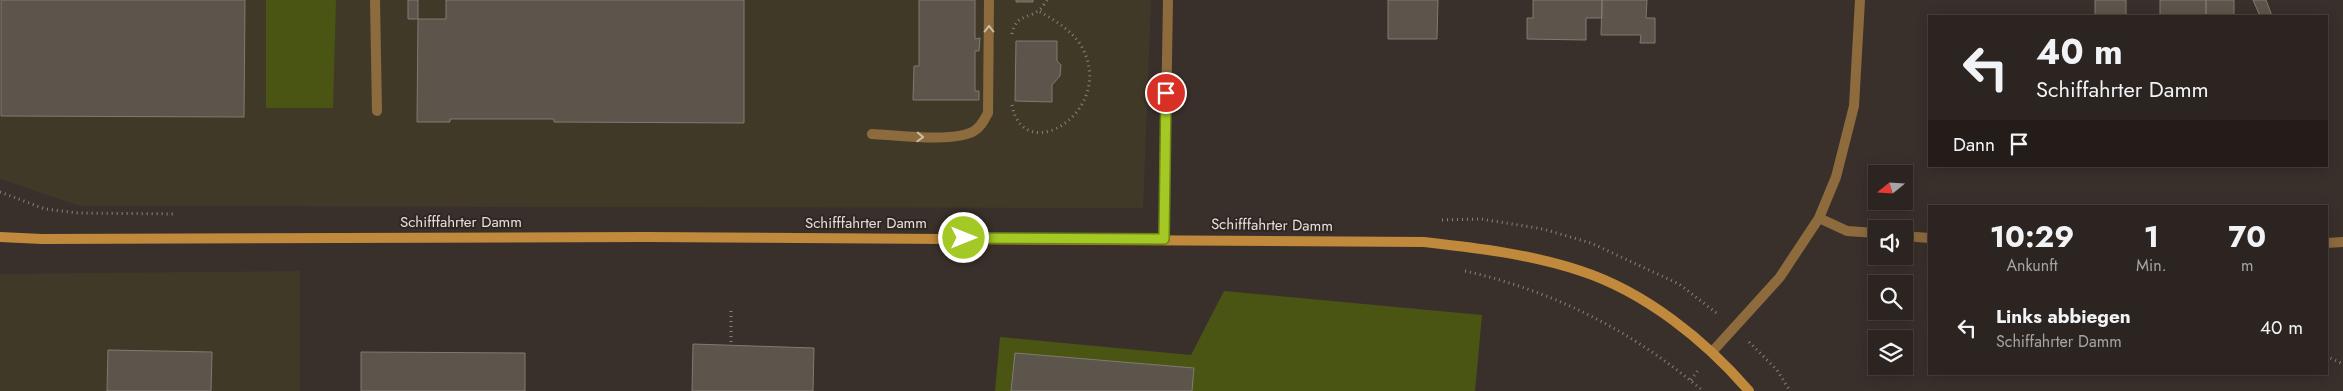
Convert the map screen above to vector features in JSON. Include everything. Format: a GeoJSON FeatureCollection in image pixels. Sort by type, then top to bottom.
{"type":"FeatureCollection","features":[{"type":"Feature","properties":{"kind":"main road","name":"Schifffahrter Damm"},"geometry":{"type":"LineString","coordinates":[[0,238],[666,237],[1424,242],[1498,251],[1582,271],[1644,300],[1712,352],[1749,391]]}},
{"type":"Feature","properties":{"kind":"street"},"geometry":{"type":"LineString","coordinates":[[375,0],[377,111]]}},
{"type":"Feature","properties":{"kind":"street"},"geometry":{"type":"LineString","coordinates":[[872,134],[960,137],[974,131],[982,123],[988,113],[989,0]]}},
{"type":"Feature","properties":{"kind":"street"},"geometry":{"type":"LineString","coordinates":[[1164,239],[1168,0]]}},
{"type":"Feature","properties":{"kind":"street"},"geometry":{"type":"LineString","coordinates":[[1712,352],[1780,277],[1819,218],[1836,176],[1854,106],[1860,0]]}},
{"type":"Feature","properties":{"kind":"street"},"geometry":{"type":"LineString","coordinates":[[1819,218],[1847,231],[1868,232]]}},
{"type":"Feature","properties":{"kind":"street"},"geometry":{"type":"LineString","coordinates":[[1913,237],[1928,238]]}},
{"type":"Feature","properties":{"kind":"street"},"geometry":{"type":"LineString","coordinates":[[2328,242],[2343,242]]}},
{"type":"Feature","properties":{"kind":"path"},"geometry":{"type":"LineString","coordinates":[[1011,40],[1014,25],[1022,17],[1039,11],[1047,0]]}},
{"type":"Feature","properties":{"kind":"path"},"geometry":{"type":"LineString","coordinates":[[1012,98],[1012,107],[1020,124],[1034,132],[1050,131],[1065,125],[1080,108],[1087,94],[1089,76],[1087,60],[1080,43],[1068,30],[1039,11]]}},
{"type":"Feature","properties":{"kind":"path"},"geometry":{"type":"LineString","coordinates":[[1457,270],[1514,283],[1614,327],[1656,352],[1703,391]]}},
{"type":"Feature","properties":{"kind":"path"},"geometry":{"type":"LineString","coordinates":[[731,311],[731,345]]}},
{"type":"Feature","properties":{"kind":"path"},"geometry":{"type":"LineString","coordinates":[[1734,326],[1777,370],[1790,391]]}},
{"type":"Feature","properties":{"kind":"path"},"geometry":{"type":"LineString","coordinates":[[2328,357],[2343,364]]}},
{"type":"Feature","properties":{"kind":"shaded area"},"geometry":{"type":"Polygon","coordinates":[[[0,0],[1151,0],[1143,208],[80,206],[0,179],[0,0]]]}},
{"type":"Feature","properties":{"kind":"shaded area"},"geometry":{"type":"Polygon","coordinates":[[[300,271],[300,391],[0,391],[0,274],[300,271]]]}},
{"type":"Feature","properties":{"kind":"green space"},"geometry":{"type":"Polygon","coordinates":[[[266,0],[336,0],[333,108],[266,108],[266,0]]]}},
{"type":"Feature","properties":{"kind":"green space"},"geometry":{"type":"Polygon","coordinates":[[[1224,291],[1482,315],[1475,391],[995,391],[1000,337],[1191,355],[1224,291]]]}},
{"type":"Feature","properties":{"kind":"building"},"geometry":{"type":"Polygon","coordinates":[[[1,0],[245,0],[244,117],[1,116],[1,0]]]}},
{"type":"Feature","properties":{"kind":"building"},"geometry":{"type":"Polygon","coordinates":[[[408,0],[418,0],[418,19],[408,19],[408,0]]]}},
{"type":"Feature","properties":{"kind":"building"},"geometry":{"type":"Polygon","coordinates":[[[446,0],[744,0],[744,123],[554,122],[554,119],[450,119],[450,122],[417,122],[418,19],[446,19],[446,0]]]}},
{"type":"Feature","properties":{"kind":"building"},"geometry":{"type":"Polygon","coordinates":[[[919,0],[975,0],[975,39],[980,38],[979,51],[975,51],[975,91],[979,91],[979,100],[913,100],[914,66],[919,66],[919,0]]]}},
{"type":"Feature","properties":{"kind":"building"},"geometry":{"type":"Polygon","coordinates":[[[1016,0],[1033,0],[1033,2],[1016,2],[1016,0]]]}},
{"type":"Feature","properties":{"kind":"building"},"geometry":{"type":"Polygon","coordinates":[[[1388,0],[1438,0],[1437,39],[1388,39],[1388,0]]]}},
{"type":"Feature","properties":{"kind":"building"},"geometry":{"type":"Polygon","coordinates":[[[1533,0],[1602,0],[1602,18],[1586,18],[1586,40],[1527,39],[1527,18],[1533,18],[1533,0]]]}},
{"type":"Feature","properties":{"kind":"building"},"geometry":{"type":"Polygon","coordinates":[[[1602,0],[1647,0],[1646,18],[1655,18],[1655,43],[1640,43],[1641,35],[1601,35],[1602,0]]]}},
{"type":"Feature","properties":{"kind":"building"},"geometry":{"type":"Polygon","coordinates":[[[2095,0],[2126,0],[2126,15],[2095,15],[2095,0]]]}},
{"type":"Feature","properties":{"kind":"building"},"geometry":{"type":"Polygon","coordinates":[[[2160,0],[2206,0],[2206,15],[2160,15],[2160,0]]]}},
{"type":"Feature","properties":{"kind":"building"},"geometry":{"type":"Polygon","coordinates":[[[2206,0],[2234,0],[2234,15],[2206,15],[2206,0]]]}},
{"type":"Feature","properties":{"kind":"building"},"geometry":{"type":"Polygon","coordinates":[[[2253,0],[2266,0],[2272,15],[2260,15],[2253,0]]]}},
{"type":"Feature","properties":{"kind":"building"},"geometry":{"type":"Polygon","coordinates":[[[1016,41],[1057,41],[1057,61],[1061,65],[1060,76],[1052,85],[1052,102],[1015,101],[1016,41]]]}},
{"type":"Feature","properties":{"kind":"building"},"geometry":{"type":"Polygon","coordinates":[[[693,344],[814,348],[813,391],[692,391],[693,344]]]}},
{"type":"Feature","properties":{"kind":"building"},"geometry":{"type":"Polygon","coordinates":[[[108,350],[212,352],[211,391],[107,391],[108,350]]]}},
{"type":"Feature","properties":{"kind":"building"},"geometry":{"type":"Polygon","coordinates":[[[361,352],[525,353],[525,391],[361,391],[361,352]]]}},
{"type":"Feature","properties":{"kind":"building"},"geometry":{"type":"Polygon","coordinates":[[[1015,353],[1194,368],[1192,391],[1011,391],[1015,353]]]}},
{"type":"Feature","properties":{"kind":"route"},"geometry":{"type":"LineString","coordinates":[[964,238],[1164,239],[1166,93]]}}]}
